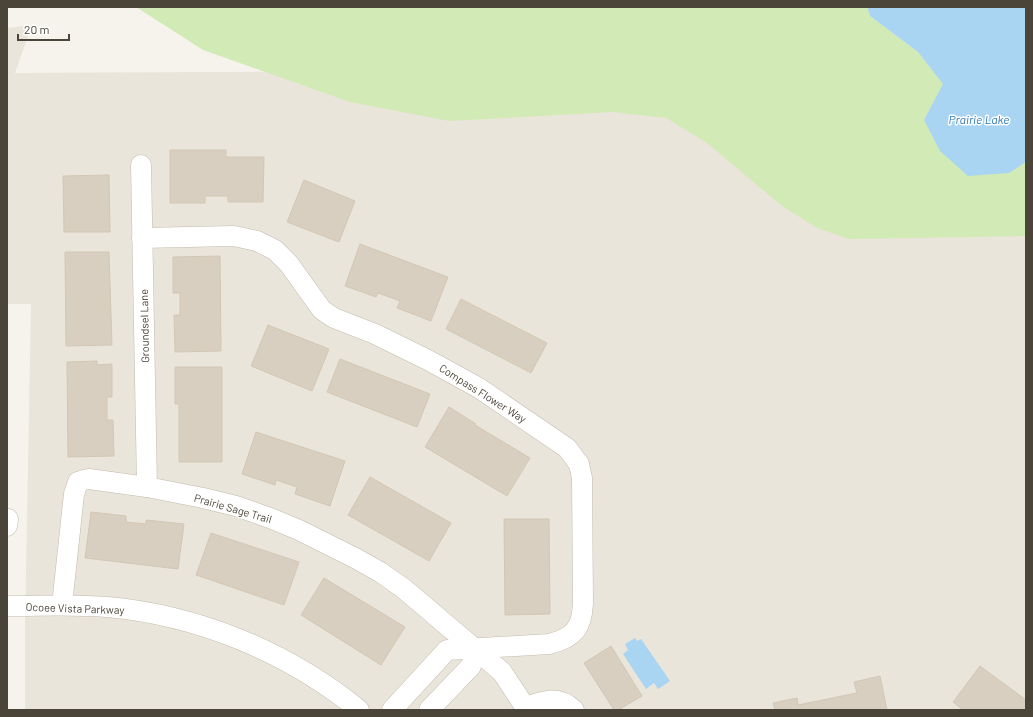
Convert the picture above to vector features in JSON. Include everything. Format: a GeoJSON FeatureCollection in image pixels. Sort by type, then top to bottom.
{"type":"FeatureCollection","features":[{"type":"Feature","properties":{"kind":"street","name":"Groundsel Lane"},"geometry":{"type":"LineString","coordinates":[[142,165],[147,487]]}},
{"type":"Feature","properties":{"kind":"street","name":"Compass Flower Way"},"geometry":{"type":"LineString","coordinates":[[142,238],[234,236],[258,241],[274,250],[289,264],[322,310],[334,318],[375,334],[428,360],[479,388],[567,448],[578,464],[582,478],[583,602],[582,620],[571,636],[563,641],[549,644],[448,650],[392,710]]}},
{"type":"Feature","properties":{"kind":"street","name":"Prairie Sage Trail"},"geometry":{"type":"LineString","coordinates":[[62,605],[74,494],[78,482],[84,480],[97,480],[147,487],[203,498],[236,506],[270,518],[327,543],[386,576],[434,613],[502,672],[526,709]]}},
{"type":"Feature","properties":{"kind":"street","name":"Ocoee Vista Parkway"},"geometry":{"type":"LineString","coordinates":[[7,606],[62,605],[107,607],[178,619],[206,627],[256,647],[288,663],[325,684],[359,710]]}},
{"type":"Feature","properties":{"kind":"street"},"geometry":{"type":"LineString","coordinates":[[429,710],[471,666],[476,649]]}},
{"type":"Feature","properties":{"kind":"street"},"geometry":{"type":"LineString","coordinates":[[526,709],[541,702],[560,701],[567,704],[574,710]]}},
{"type":"Feature","properties":{"kind":"shaded area"},"geometry":{"type":"Polygon","coordinates":[[[32,25],[15,73],[1026,68],[1026,710],[25,710],[25,627],[31,304],[7,304],[7,28],[32,25]]]}},
{"type":"Feature","properties":{"kind":"green space"},"geometry":{"type":"Polygon","coordinates":[[[136,7],[867,7],[870,16],[918,52],[943,84],[924,120],[1009,173],[1026,162],[1026,236],[849,239],[817,228],[782,206],[707,143],[666,118],[613,112],[449,121],[350,102],[203,50],[136,7]]]}},
{"type":"Feature","properties":{"kind":"water","name":"Prairie Lake"},"geometry":{"type":"Polygon","coordinates":[[[867,7],[1026,7],[1026,162],[1009,173],[968,176],[940,151],[924,120],[943,84],[918,52],[870,16],[867,7]]]}},
{"type":"Feature","properties":{"kind":"water"},"geometry":{"type":"Polygon","coordinates":[[[635,638],[637,641],[641,639],[670,681],[658,689],[654,683],[646,689],[623,654],[628,650],[625,644],[635,638]]]}},
{"type":"Feature","properties":{"kind":"building"},"geometry":{"type":"Polygon","coordinates":[[[170,150],[226,150],[226,157],[264,157],[263,202],[228,202],[228,196],[205,196],[205,203],[170,203],[170,150]]]}},
{"type":"Feature","properties":{"kind":"building"},"geometry":{"type":"Polygon","coordinates":[[[109,175],[110,232],[64,232],[63,176],[109,175]]]}},
{"type":"Feature","properties":{"kind":"building"},"geometry":{"type":"Polygon","coordinates":[[[304,180],[355,201],[339,242],[287,222],[304,180]]]}},
{"type":"Feature","properties":{"kind":"building"},"geometry":{"type":"Polygon","coordinates":[[[360,244],[448,277],[431,321],[397,308],[400,301],[378,293],[376,297],[345,286],[360,244]]]}},
{"type":"Feature","properties":{"kind":"building"},"geometry":{"type":"Polygon","coordinates":[[[65,252],[109,252],[112,345],[66,346],[65,252]]]}},
{"type":"Feature","properties":{"kind":"building"},"geometry":{"type":"Polygon","coordinates":[[[220,256],[221,351],[175,352],[174,315],[180,315],[180,293],[173,293],[173,257],[220,256]]]}},
{"type":"Feature","properties":{"kind":"building"},"geometry":{"type":"Polygon","coordinates":[[[461,299],[547,343],[531,373],[446,329],[461,299]]]}},
{"type":"Feature","properties":{"kind":"building"},"geometry":{"type":"Polygon","coordinates":[[[268,325],[329,349],[312,391],[251,366],[268,325]]]}},
{"type":"Feature","properties":{"kind":"building"},"geometry":{"type":"Polygon","coordinates":[[[340,359],[430,394],[417,427],[327,392],[340,359]]]}},
{"type":"Feature","properties":{"kind":"building"},"geometry":{"type":"Polygon","coordinates":[[[97,361],[97,365],[112,364],[112,397],[107,397],[107,420],[113,420],[114,456],[68,457],[67,362],[97,361]]]}},
{"type":"Feature","properties":{"kind":"building"},"geometry":{"type":"Polygon","coordinates":[[[175,367],[222,367],[222,462],[179,462],[179,404],[175,404],[175,367]]]}},
{"type":"Feature","properties":{"kind":"building"},"geometry":{"type":"Polygon","coordinates":[[[449,407],[476,424],[475,425],[530,458],[507,496],[425,447],[449,407]]]}},
{"type":"Feature","properties":{"kind":"building"},"geometry":{"type":"Polygon","coordinates":[[[256,432],[345,461],[330,506],[295,494],[297,487],[276,480],[275,485],[242,474],[256,432]]]}},
{"type":"Feature","properties":{"kind":"building"},"geometry":{"type":"Polygon","coordinates":[[[370,477],[451,523],[429,561],[348,515],[370,477]]]}},
{"type":"Feature","properties":{"kind":"building"},"geometry":{"type":"Polygon","coordinates":[[[91,512],[126,516],[126,522],[146,524],[146,520],[184,524],[178,569],[85,558],[91,512]]]}},
{"type":"Feature","properties":{"kind":"building"},"geometry":{"type":"Polygon","coordinates":[[[504,519],[549,519],[550,614],[505,615],[504,519]]]}},
{"type":"Feature","properties":{"kind":"building"},"geometry":{"type":"Polygon","coordinates":[[[211,533],[299,562],[284,605],[196,575],[211,533]]]}},
{"type":"Feature","properties":{"kind":"building"},"geometry":{"type":"Polygon","coordinates":[[[324,578],[405,627],[381,665],[301,615],[324,578]]]}},
{"type":"Feature","properties":{"kind":"building"},"geometry":{"type":"Polygon","coordinates":[[[611,646],[642,696],[618,710],[614,710],[584,663],[611,646]]]}},
{"type":"Feature","properties":{"kind":"building"},"geometry":{"type":"Polygon","coordinates":[[[980,666],[1026,700],[1026,710],[963,710],[953,702],[980,666]]]}},
{"type":"Feature","properties":{"kind":"building"},"geometry":{"type":"Polygon","coordinates":[[[880,676],[887,710],[775,710],[773,703],[797,698],[798,705],[857,693],[854,682],[880,676]]]}}]}
